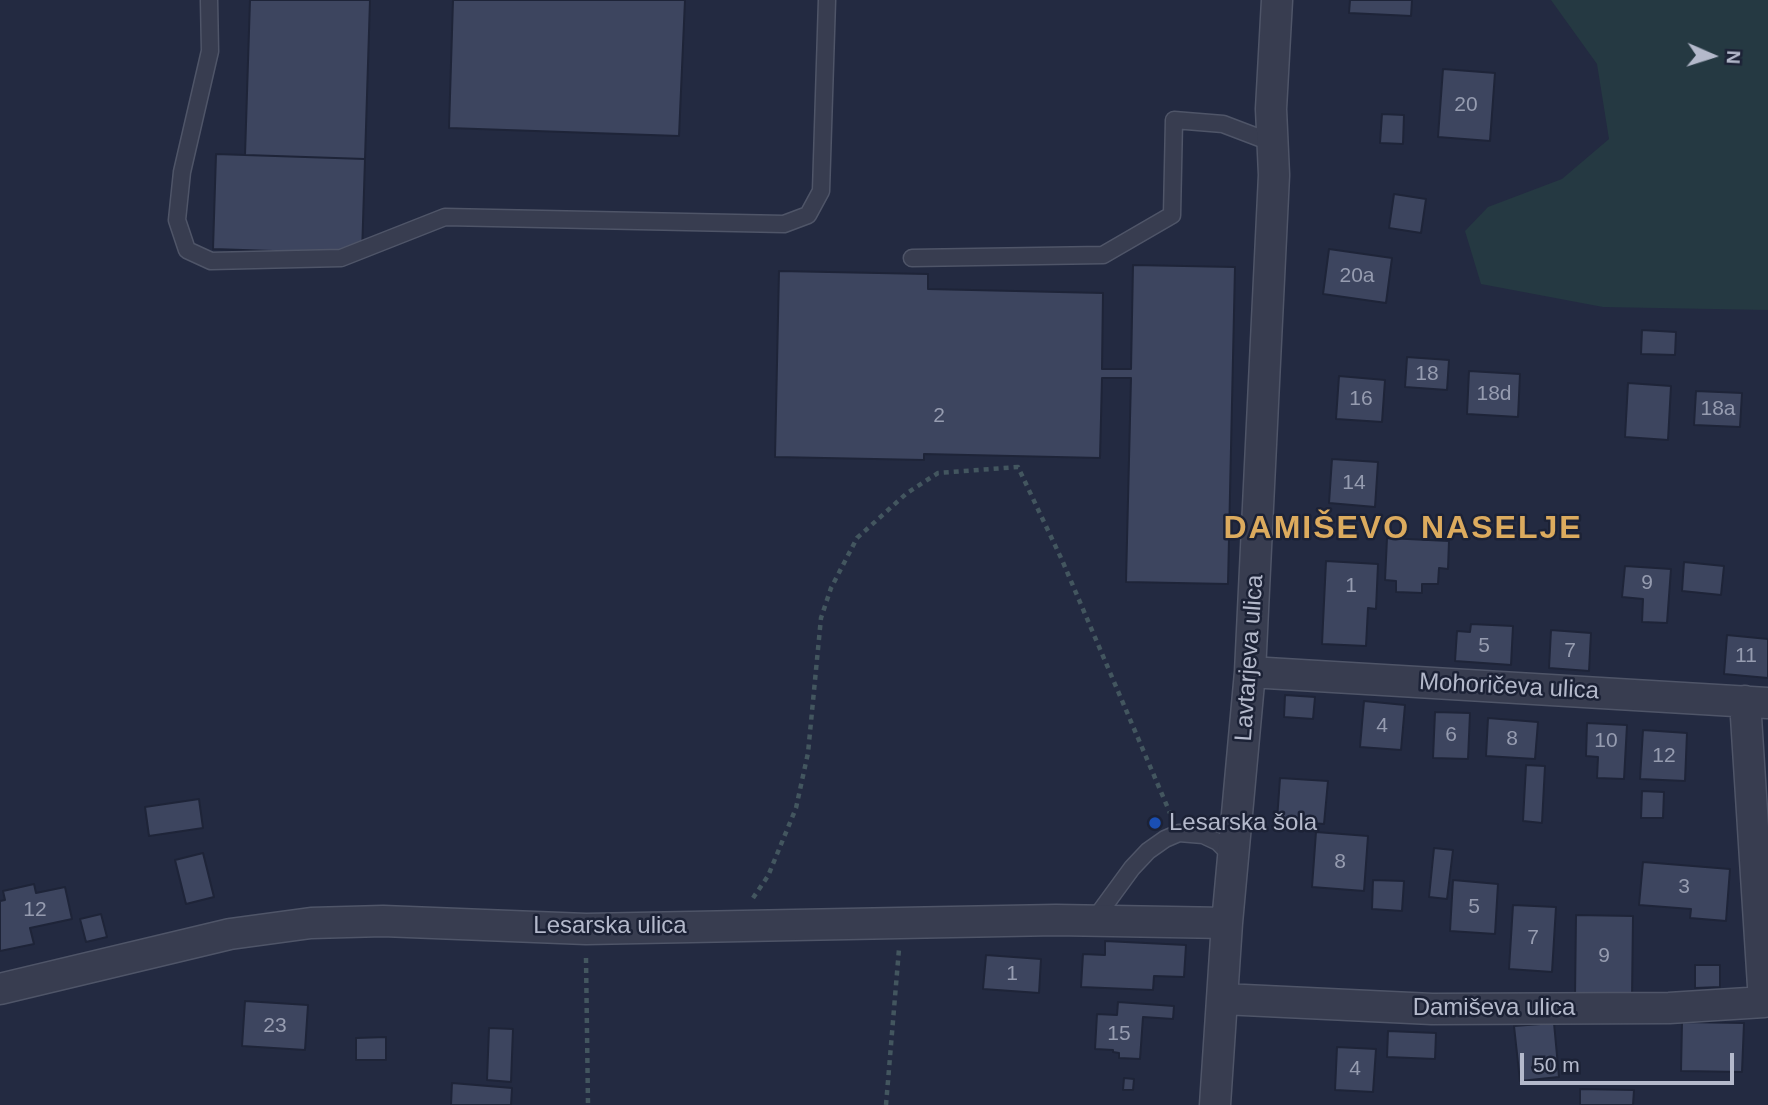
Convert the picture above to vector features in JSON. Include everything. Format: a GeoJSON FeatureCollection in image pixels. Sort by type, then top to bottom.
{"type":"FeatureCollection","features":[{"type":"Feature","properties":{"kind":"street","name":"Lavtarjeva ulica"},"geometry":{"type":"LineString","coordinates":[[1215,1105],[1227,923],[1251,672],[1274,175],[1271,109],[1277,0]]}},
{"type":"Feature","properties":{"kind":"street","name":"Mohoričeva ulica"},"geometry":{"type":"LineString","coordinates":[[1251,672],[1757,702]]}},
{"type":"Feature","properties":{"kind":"street","name":"Damiševa ulica"},"geometry":{"type":"LineString","coordinates":[[1223,999],[1432,1009],[1669,1008],[1764,1002],[1757,702]]}},
{"type":"Feature","properties":{"kind":"street","name":"Lesarska ulica"},"geometry":{"type":"LineString","coordinates":[[0,989],[230,934],[311,923],[383,921],[586,929],[1094,920],[1227,923]]}},
{"type":"Feature","properties":{"kind":"lane"},"geometry":{"type":"LineString","coordinates":[[209,0],[210,51],[182,172],[177,220],[187,250],[211,261],[341,258],[446,217],[784,224],[808,215],[821,191],[827,0]]}},
{"type":"Feature","properties":{"kind":"lane"},"geometry":{"type":"LineString","coordinates":[[912,258],[1103,255],[1172,215],[1174,120],[1223,124],[1273,143]]}},
{"type":"Feature","properties":{"kind":"lane"},"geometry":{"type":"LineString","coordinates":[[1094,920],[1132,868],[1148,851],[1165,839],[1179,833],[1203,835],[1218,842],[1234,858]]}},
{"type":"Feature","properties":{"kind":"path"},"geometry":{"type":"LineString","coordinates":[[743,925],[747,908],[768,876],[796,808],[808,753],[821,618],[831,587],[857,538],[907,493],[938,473],[1018,467],[1062,560],[1179,833]]}},
{"type":"Feature","properties":{"kind":"path"},"geometry":{"type":"LineString","coordinates":[[886,1105],[901,923]]}},
{"type":"Feature","properties":{"kind":"path"},"geometry":{"type":"LineString","coordinates":[[586,929],[588,1105]]}},
{"type":"Feature","properties":{"kind":"shaded area"},"geometry":{"type":"Polygon","coordinates":[[[1551,0],[1768,0],[1768,310],[1603,307],[1481,284],[1465,231],[1488,207],[1562,179],[1609,139],[1597,64],[1551,0]]]}},
{"type":"Feature","properties":{"kind":"building"},"geometry":{"type":"Polygon","coordinates":[[[250,0],[370,0],[365,159],[245,155],[250,0]]]}},
{"type":"Feature","properties":{"kind":"building"},"geometry":{"type":"Polygon","coordinates":[[[453,0],[685,0],[679,136],[449,128],[453,0]]]}},
{"type":"Feature","properties":{"kind":"building"},"geometry":{"type":"Polygon","coordinates":[[[1350,0],[1412,0],[1411,16],[1349,13],[1350,0]]]}},
{"type":"Feature","properties":{"kind":"building"},"geometry":{"type":"Polygon","coordinates":[[[1443,69],[1495,73],[1490,141],[1438,137],[1443,69]]]}},
{"type":"Feature","properties":{"kind":"building"},"geometry":{"type":"Polygon","coordinates":[[[1382,114],[1404,115],[1403,144],[1380,143],[1382,114]]]}},
{"type":"Feature","properties":{"kind":"building"},"geometry":{"type":"Polygon","coordinates":[[[216,154],[365,159],[362,254],[213,249],[216,154]]]}},
{"type":"Feature","properties":{"kind":"building"},"geometry":{"type":"Polygon","coordinates":[[[1394,194],[1426,199],[1421,233],[1389,228],[1394,194]]]}},
{"type":"Feature","properties":{"kind":"building"},"geometry":{"type":"Polygon","coordinates":[[[1329,249],[1392,258],[1386,303],[1323,294],[1329,249]]]}},
{"type":"Feature","properties":{"kind":"building"},"geometry":{"type":"Polygon","coordinates":[[[1133,265],[1235,267],[1228,584],[1126,582],[1131,378],[1102,378],[1100,458],[924,454],[924,460],[775,457],[779,271],[928,274],[928,289],[1103,293],[1102,369],[1131,369],[1133,265]]]}},
{"type":"Feature","properties":{"kind":"building"},"geometry":{"type":"Polygon","coordinates":[[[1642,330],[1676,332],[1675,355],[1641,354],[1642,330]]]}},
{"type":"Feature","properties":{"kind":"building"},"geometry":{"type":"Polygon","coordinates":[[[1407,357],[1449,360],[1447,390],[1405,387],[1407,357]]]}},
{"type":"Feature","properties":{"kind":"building"},"geometry":{"type":"Polygon","coordinates":[[[1469,371],[1520,374],[1518,417],[1467,414],[1469,371]]]}},
{"type":"Feature","properties":{"kind":"building"},"geometry":{"type":"Polygon","coordinates":[[[1339,376],[1385,380],[1382,422],[1336,419],[1339,376]]]}},
{"type":"Feature","properties":{"kind":"building"},"geometry":{"type":"Polygon","coordinates":[[[1628,383],[1671,386],[1668,440],[1625,437],[1628,383]]]}},
{"type":"Feature","properties":{"kind":"building"},"geometry":{"type":"Polygon","coordinates":[[[1696,391],[1742,393],[1740,427],[1694,425],[1696,391]]]}},
{"type":"Feature","properties":{"kind":"building"},"geometry":{"type":"Polygon","coordinates":[[[1332,459],[1378,462],[1375,507],[1329,503],[1332,459]]]}},
{"type":"Feature","properties":{"kind":"building"},"geometry":{"type":"Polygon","coordinates":[[[1387,538],[1449,541],[1448,569],[1439,568],[1438,584],[1422,584],[1422,593],[1396,592],[1396,581],[1385,580],[1387,538]]]}},
{"type":"Feature","properties":{"kind":"building"},"geometry":{"type":"Polygon","coordinates":[[[1326,561],[1378,564],[1376,609],[1368,608],[1366,646],[1322,644],[1326,561]]]}},
{"type":"Feature","properties":{"kind":"building"},"geometry":{"type":"Polygon","coordinates":[[[1684,562],[1724,566],[1721,595],[1682,591],[1684,562]]]}},
{"type":"Feature","properties":{"kind":"building"},"geometry":{"type":"Polygon","coordinates":[[[1625,566],[1671,569],[1667,623],[1642,622],[1643,599],[1622,597],[1625,566]]]}},
{"type":"Feature","properties":{"kind":"building"},"geometry":{"type":"Polygon","coordinates":[[[1471,624],[1513,626],[1511,665],[1455,661],[1457,631],[1470,632],[1471,624]]]}},
{"type":"Feature","properties":{"kind":"building"},"geometry":{"type":"Polygon","coordinates":[[[1551,630],[1591,633],[1589,671],[1549,668],[1551,630]]]}},
{"type":"Feature","properties":{"kind":"building"},"geometry":{"type":"Polygon","coordinates":[[[1727,635],[1768,639],[1768,678],[1724,674],[1727,635]]]}},
{"type":"Feature","properties":{"kind":"building"},"geometry":{"type":"Polygon","coordinates":[[[1285,695],[1315,697],[1313,719],[1284,717],[1285,695]]]}},
{"type":"Feature","properties":{"kind":"building"},"geometry":{"type":"Polygon","coordinates":[[[1364,701],[1405,705],[1401,750],[1360,747],[1364,701]]]}},
{"type":"Feature","properties":{"kind":"building"},"geometry":{"type":"Polygon","coordinates":[[[1435,712],[1470,713],[1468,759],[1433,758],[1435,712]]]}},
{"type":"Feature","properties":{"kind":"building"},"geometry":{"type":"Polygon","coordinates":[[[1488,718],[1538,722],[1535,759],[1486,756],[1488,718]]]}},
{"type":"Feature","properties":{"kind":"building"},"geometry":{"type":"Polygon","coordinates":[[[1587,723],[1627,725],[1624,779],[1597,778],[1598,757],[1586,756],[1587,723]]]}},
{"type":"Feature","properties":{"kind":"building"},"geometry":{"type":"Polygon","coordinates":[[[1643,730],[1687,733],[1685,781],[1640,779],[1643,730]]]}},
{"type":"Feature","properties":{"kind":"building"},"geometry":{"type":"Polygon","coordinates":[[[1526,765],[1545,766],[1542,823],[1523,821],[1526,765]]]}},
{"type":"Feature","properties":{"kind":"building"},"geometry":{"type":"Polygon","coordinates":[[[1280,778],[1328,781],[1324,824],[1277,820],[1280,778]]]}},
{"type":"Feature","properties":{"kind":"building"},"geometry":{"type":"Polygon","coordinates":[[[1642,791],[1664,792],[1663,818],[1641,818],[1642,791]]]}},
{"type":"Feature","properties":{"kind":"building"},"geometry":{"type":"Polygon","coordinates":[[[199,799],[203,828],[149,836],[145,807],[199,799]]]}},
{"type":"Feature","properties":{"kind":"building"},"geometry":{"type":"Polygon","coordinates":[[[1316,832],[1368,836],[1364,891],[1312,887],[1316,832]]]}},
{"type":"Feature","properties":{"kind":"building"},"geometry":{"type":"Polygon","coordinates":[[[1434,848],[1453,850],[1447,899],[1429,897],[1434,848]]]}},
{"type":"Feature","properties":{"kind":"building"},"geometry":{"type":"Polygon","coordinates":[[[203,853],[214,897],[186,904],[175,860],[203,853]]]}},
{"type":"Feature","properties":{"kind":"building"},"geometry":{"type":"Polygon","coordinates":[[[1643,862],[1730,869],[1726,921],[1690,918],[1691,909],[1639,905],[1643,862]]]}},
{"type":"Feature","properties":{"kind":"building"},"geometry":{"type":"Polygon","coordinates":[[[1373,880],[1404,881],[1402,911],[1372,909],[1373,880]]]}},
{"type":"Feature","properties":{"kind":"building"},"geometry":{"type":"Polygon","coordinates":[[[1453,880],[1498,884],[1495,934],[1450,931],[1453,880]]]}},
{"type":"Feature","properties":{"kind":"building"},"geometry":{"type":"Polygon","coordinates":[[[34,884],[36,893],[65,887],[72,919],[30,928],[34,944],[0,951],[0,901],[5,900],[3,891],[34,884]]]}},
{"type":"Feature","properties":{"kind":"building"},"geometry":{"type":"Polygon","coordinates":[[[1513,905],[1556,907],[1552,972],[1509,969],[1513,905]]]}},
{"type":"Feature","properties":{"kind":"building"},"geometry":{"type":"Polygon","coordinates":[[[101,914],[107,937],[86,942],[80,919],[101,914]]]}},
{"type":"Feature","properties":{"kind":"building"},"geometry":{"type":"Polygon","coordinates":[[[1576,915],[1633,916],[1632,999],[1575,997],[1576,915]]]}},
{"type":"Feature","properties":{"kind":"building"},"geometry":{"type":"Polygon","coordinates":[[[1105,941],[1186,945],[1184,977],[1154,976],[1153,990],[1081,987],[1083,954],[1105,955],[1105,941]]]}},
{"type":"Feature","properties":{"kind":"building"},"geometry":{"type":"Polygon","coordinates":[[[986,955],[1041,959],[1039,993],[983,989],[986,955]]]}},
{"type":"Feature","properties":{"kind":"building"},"geometry":{"type":"Polygon","coordinates":[[[1695,965],[1720,965],[1720,987],[1695,988],[1695,965]]]}},
{"type":"Feature","properties":{"kind":"building"},"geometry":{"type":"Polygon","coordinates":[[[245,1001],[308,1005],[305,1050],[242,1046],[245,1001]]]}},
{"type":"Feature","properties":{"kind":"building"},"geometry":{"type":"Polygon","coordinates":[[[1118,1002],[1174,1006],[1173,1019],[1143,1017],[1140,1059],[1119,1058],[1119,1053],[1113,1050],[1095,1049],[1097,1014],[1117,1015],[1118,1002]]]}},
{"type":"Feature","properties":{"kind":"building"},"geometry":{"type":"Polygon","coordinates":[[[1682,1022],[1744,1023],[1742,1072],[1681,1071],[1682,1022]]]}},
{"type":"Feature","properties":{"kind":"building"},"geometry":{"type":"Polygon","coordinates":[[[1554,1023],[1559,1077],[1520,1081],[1514,1026],[1554,1023]]]}},
{"type":"Feature","properties":{"kind":"building"},"geometry":{"type":"Polygon","coordinates":[[[489,1028],[513,1029],[511,1082],[487,1080],[489,1028]]]}},
{"type":"Feature","properties":{"kind":"building"},"geometry":{"type":"Polygon","coordinates":[[[1388,1031],[1436,1033],[1435,1059],[1387,1057],[1388,1031]]]}},
{"type":"Feature","properties":{"kind":"building"},"geometry":{"type":"Polygon","coordinates":[[[386,1037],[386,1060],[356,1060],[356,1038],[386,1037]]]}},
{"type":"Feature","properties":{"kind":"building"},"geometry":{"type":"Polygon","coordinates":[[[1337,1047],[1376,1049],[1373,1092],[1335,1090],[1337,1047]]]}},
{"type":"Feature","properties":{"kind":"building"},"geometry":{"type":"Polygon","coordinates":[[[1124,1078],[1134,1079],[1133,1090],[1123,1090],[1124,1078]]]}},
{"type":"Feature","properties":{"kind":"building"},"geometry":{"type":"Polygon","coordinates":[[[452,1083],[512,1088],[511,1105],[451,1105],[452,1083]]]}},
{"type":"Feature","properties":{"kind":"building"},"geometry":{"type":"Polygon","coordinates":[[[1580,1089],[1634,1090],[1633,1105],[1580,1105],[1580,1089]]]}},
{"type":"Feature","properties":{"kind":"place","name":"Lesarska šola"},"geometry":{"type":"Point","coordinates":[1155,823]}},
{"type":"Feature","properties":{"kind":"district","name":"DAMIŠEVO NASELJE"},"geometry":{"type":"Point","coordinates":[1403,529]}}]}
